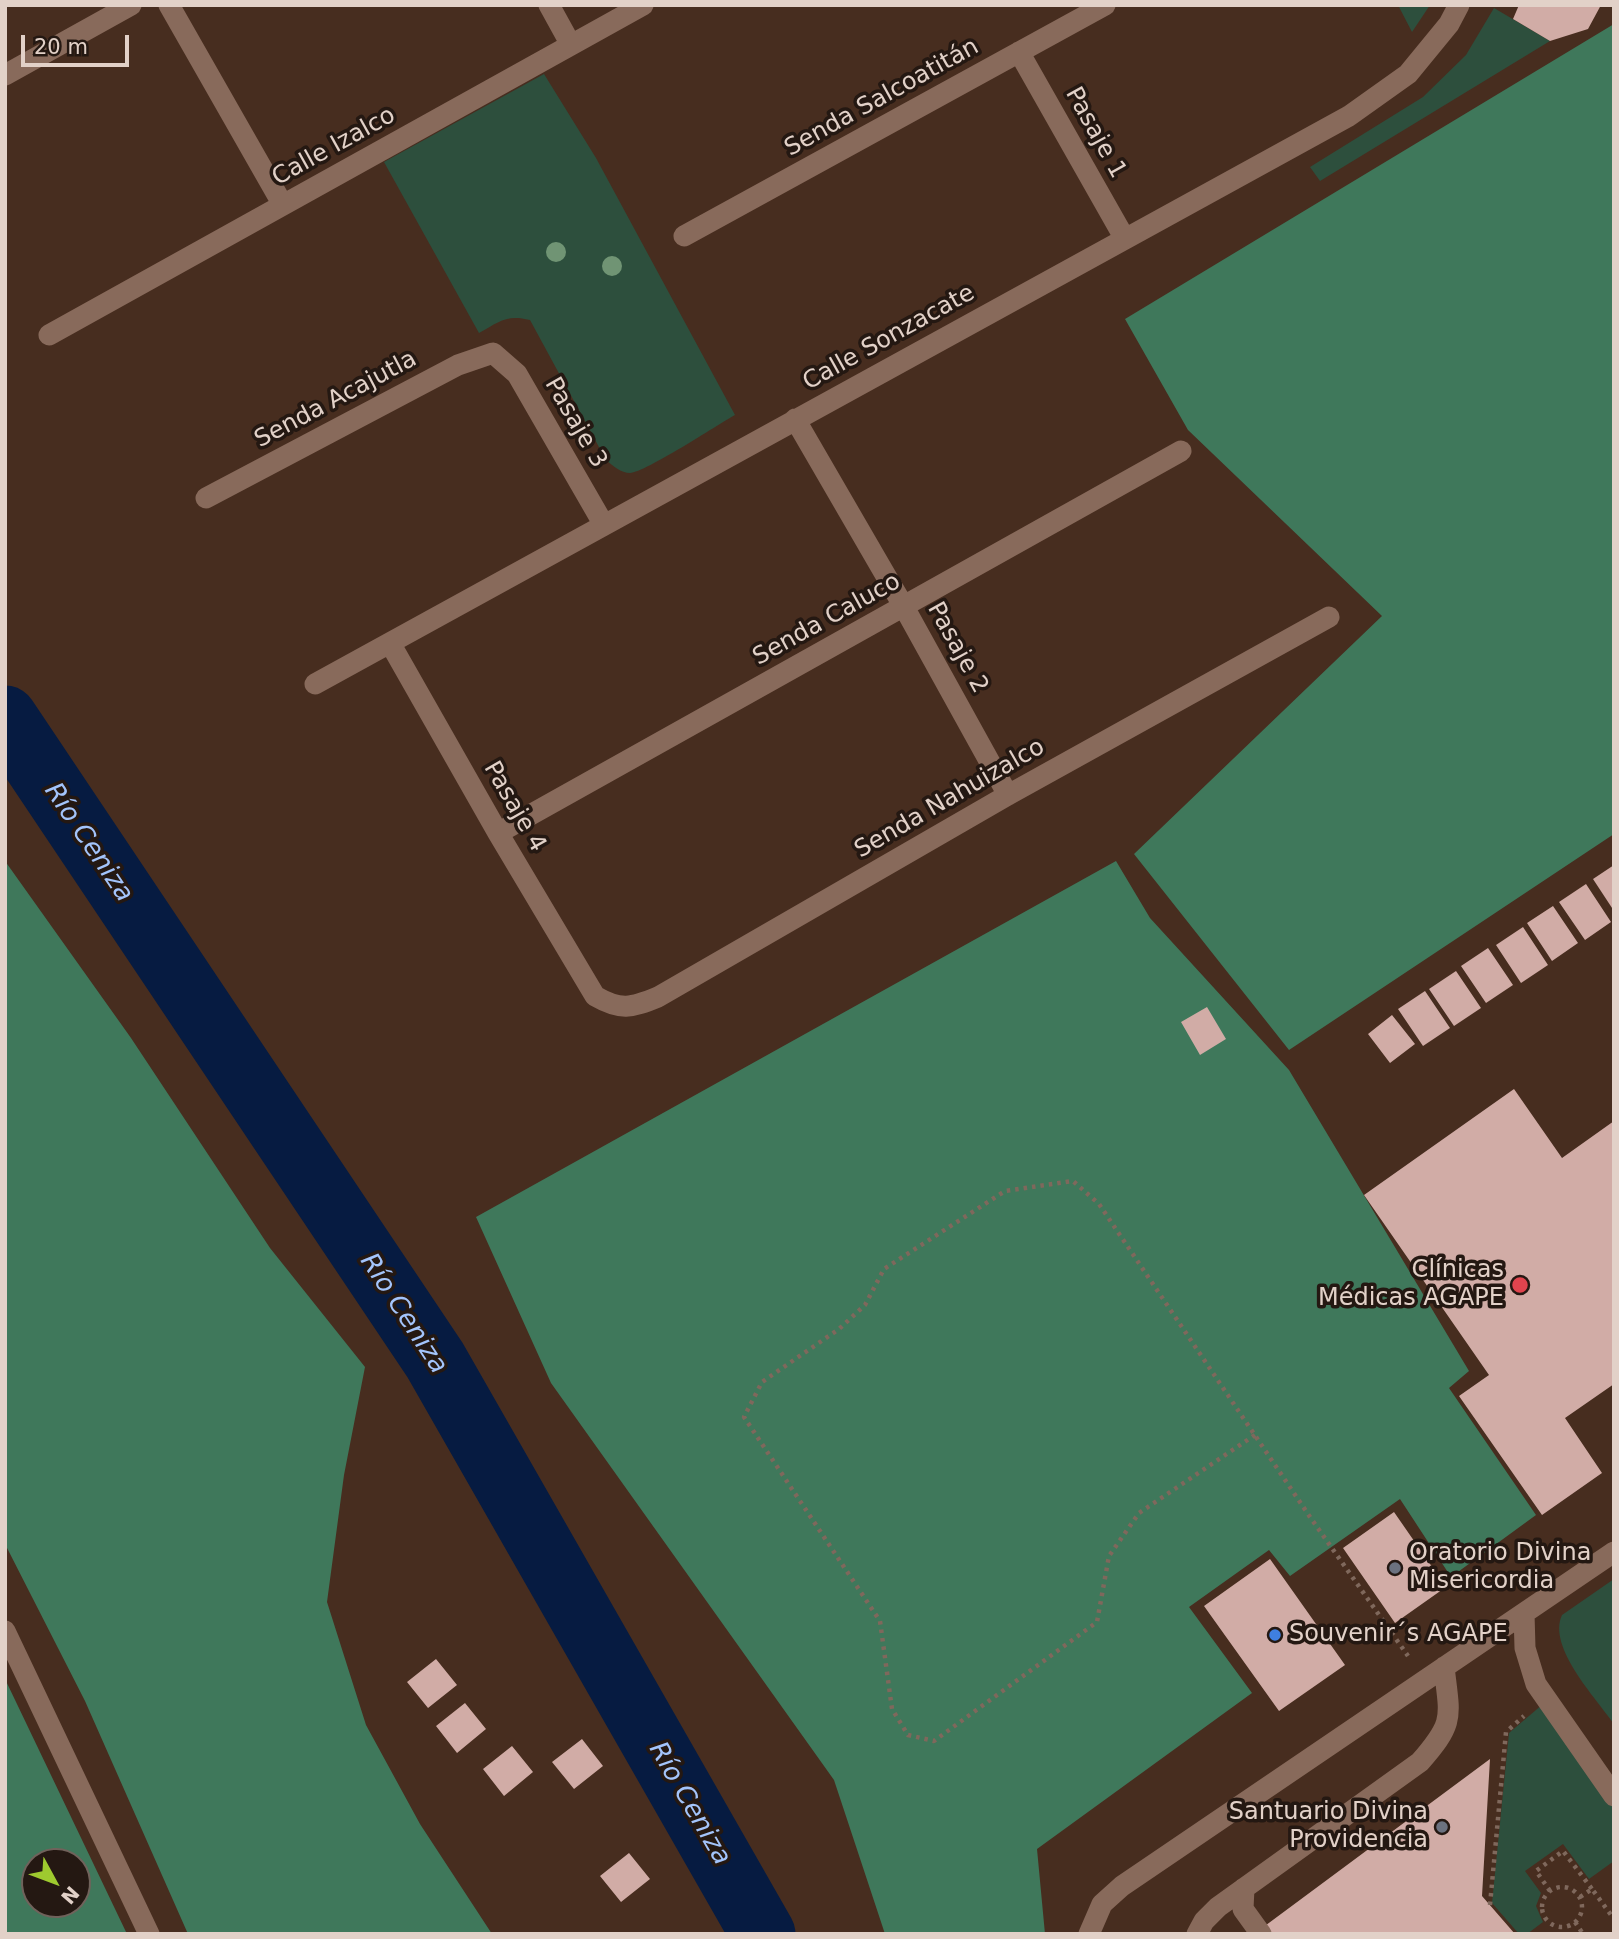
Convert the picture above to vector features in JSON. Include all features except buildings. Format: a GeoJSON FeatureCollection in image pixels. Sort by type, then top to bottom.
{"type":"FeatureCollection","features":[{"type":"Feature","properties":{"kind":"street"},"geometry":{"type":"LineString","coordinates":[[5,75],[131,5]]}},
{"type":"Feature","properties":{"kind":"street"},"geometry":{"type":"LineString","coordinates":[[169,5],[283,205]]}},
{"type":"Feature","properties":{"kind":"street"},"geometry":{"type":"LineString","coordinates":[[549,5],[571,45]]}},
{"type":"Feature","properties":{"kind":"street","name":"Calle Izalco"},"geometry":{"type":"LineString","coordinates":[[50,335],[643,5]]}},
{"type":"Feature","properties":{"kind":"street","name":"Senda Salcoatitán"},"geometry":{"type":"LineString","coordinates":[[684,236],[1105,5]]}},
{"type":"Feature","properties":{"kind":"street","name":"Calle Sonzacate"},"geometry":{"type":"LineString","coordinates":[[316,684],[1349,116],[1408,74],[1449,24],[1459,5]]}},
{"type":"Feature","properties":{"kind":"street","name":"Pasaje 1"},"geometry":{"type":"LineString","coordinates":[[1019,52],[1125,239]]}},
{"type":"Feature","properties":{"kind":"street","name":"Senda Acajutla"},"geometry":{"type":"LineString","coordinates":[[206,498],[458,365],[493,353]]}},
{"type":"Feature","properties":{"kind":"street","name":"Pasaje 3"},"geometry":{"type":"LineString","coordinates":[[493,353],[517,374],[604,525]]}},
{"type":"Feature","properties":{"kind":"street","name":"Pasaje 2"},"geometry":{"type":"LineString","coordinates":[[795,419],[904,607],[1008,795]]}},
{"type":"Feature","properties":{"kind":"street","name":"Senda Caluco"},"geometry":{"type":"LineString","coordinates":[[498,833],[1181,450]]}},
{"type":"Feature","properties":{"kind":"street","name":"Senda Nahuizalco"},"geometry":{"type":"LineString","coordinates":[[595,996],[613,1006],[634,1007],[658,997],[1008,795],[1329,617]]}},
{"type":"Feature","properties":{"kind":"street","name":"Pasaje 4"},"geometry":{"type":"LineString","coordinates":[[390,643],[595,996]]}},
{"type":"Feature","properties":{"kind":"street"},"geometry":{"type":"LineString","coordinates":[[1089,1934],[1102,1904],[1122,1886],[1614,1552]]}},
{"type":"Feature","properties":{"kind":"street"},"geometry":{"type":"LineString","coordinates":[[1524,1613],[1525,1647],[1536,1684],[1614,1797]]}},
{"type":"Feature","properties":{"kind":"street"},"geometry":{"type":"LineString","coordinates":[[5,1631],[149,1934]]}},
{"type":"Feature","properties":{"kind":"street"},"geometry":{"type":"LineString","coordinates":[[1197,1934],[1211,1914],[1244,1888],[1420,1762],[1441,1738],[1450,1714],[1444,1667]]}},
{"type":"Feature","properties":{"kind":"street"},"geometry":{"type":"LineString","coordinates":[[1244,1888],[1244,1909],[1248,1919],[1261,1934]]}},
{"type":"Feature","properties":{"kind":"path"},"geometry":{"type":"LineString","coordinates":[[1255,1435],[1139,1513],[1109,1556],[1097,1622],[934,1741],[908,1735],[892,1709],[880,1621],[744,1417],[762,1382],[839,1329],[865,1305],[884,1269],[1005,1191],[1073,1181],[1099,1204],[1425,1679]]}},
{"type":"Feature","properties":{"kind":"path"},"geometry":{"type":"LineString","coordinates":[[1490,1905],[1506,1732],[1546,1697]]}},
{"type":"Feature","properties":{"kind":"path"},"geometry":{"type":"LineString","coordinates":[[1550,1891],[1535,1871],[1563,1851],[1614,1919]]}},
{"type":"Feature","properties":{"kind":"path"},"geometry":{"type":"LineString","coordinates":[[1569,1888],[1580,1897],[1581,1911],[1575,1922],[1563,1927],[1546,1919],[1543,1914],[1543,1901],[1550,1891],[1569,1888]]}},
{"type":"Feature","properties":{"kind":"path"},"geometry":{"type":"LineString","coordinates":[[1580,1897],[1592,1889]]}},
{"type":"Feature","properties":{"kind":"path"},"geometry":{"type":"LineString","coordinates":[[1575,1922],[1583,1934]]}},
{"type":"Feature","properties":{"kind":"green space"},"geometry":{"type":"Polygon","coordinates":[[[1398,5],[1430,5],[1412,32],[1398,5]]]}},
{"type":"Feature","properties":{"kind":"green space"},"geometry":{"type":"Polygon","coordinates":[[[1494,8],[1550,41],[1320,181],[1310,167],[1423,97],[1466,55],[1494,8]]]}},
{"type":"Feature","properties":{"kind":"green space"},"geometry":{"type":"Polygon","coordinates":[[[1614,24],[1614,834],[1289,1050],[1134,854],[1382,616],[1188,430],[1125,319],[1614,24]]]}},
{"type":"Feature","properties":{"kind":"green space"},"geometry":{"type":"Polygon","coordinates":[[[544,74],[596,158],[735,415],[666,457],[630,473],[614,467],[606,460],[530,320],[509,319],[479,333],[384,162],[544,74]]]}},
{"type":"Feature","properties":{"kind":"green space"},"geometry":{"type":"Polygon","coordinates":[[[5,861],[131,1038],[270,1248],[365,1367],[344,1475],[327,1602],[366,1725],[420,1824],[492,1934],[188,1934],[85,1701],[5,1544],[5,861]]]}},
{"type":"Feature","properties":{"kind":"green space"},"geometry":{"type":"Polygon","coordinates":[[[1116,861],[1150,918],[1289,1070],[1469,1371],[1449,1388],[1536,1515],[1451,1577],[1400,1499],[1290,1576],[1269,1550],[1189,1607],[1252,1693],[1037,1849],[1045,1934],[885,1934],[834,1780],[551,1383],[476,1217],[1116,861]]]}},
{"type":"Feature","properties":{"kind":"green space"},"geometry":{"type":"Polygon","coordinates":[[[1614,1579],[1614,1724],[1567,1657],[1559,1628],[1562,1615],[1614,1579]]]}},
{"type":"Feature","properties":{"kind":"green space"},"geometry":{"type":"Polygon","coordinates":[[[5,1679],[86,1848],[21,1848],[21,1918],[91,1918],[91,1859],[127,1934],[5,1934],[5,1679]]]}},
{"type":"Feature","properties":{"kind":"green space"},"geometry":{"type":"Polygon","coordinates":[[[1543,1704],[1614,1807],[1614,1861],[1589,1879],[1563,1844],[1525,1871],[1541,1893],[1536,1906],[1543,1922],[1527,1934],[1519,1934],[1492,1903],[1509,1733],[1543,1704]]]}},
{"type":"Feature","properties":{"kind":"waterway","name":"Río Ceniza"},"geometry":{"type":"LineString","coordinates":[[5,718],[435,1360],[763,1934]]}},
{"type":"Feature","properties":{"kind":"place","name":"Clínicas Médicas AGAPE"},"geometry":{"type":"Point","coordinates":[1520,1285]}},
{"type":"Feature","properties":{"kind":"place","name":"Oratorio Divina Misericordia"},"geometry":{"type":"Point","coordinates":[1395,1568]}},
{"type":"Feature","properties":{"kind":"place","name":"Souvenir´s AGAPE"},"geometry":{"type":"Point","coordinates":[1275,1635]}},
{"type":"Feature","properties":{"kind":"place","name":"Santuario Divina Providencia"},"geometry":{"type":"Point","coordinates":[1442,1827]}}]}
